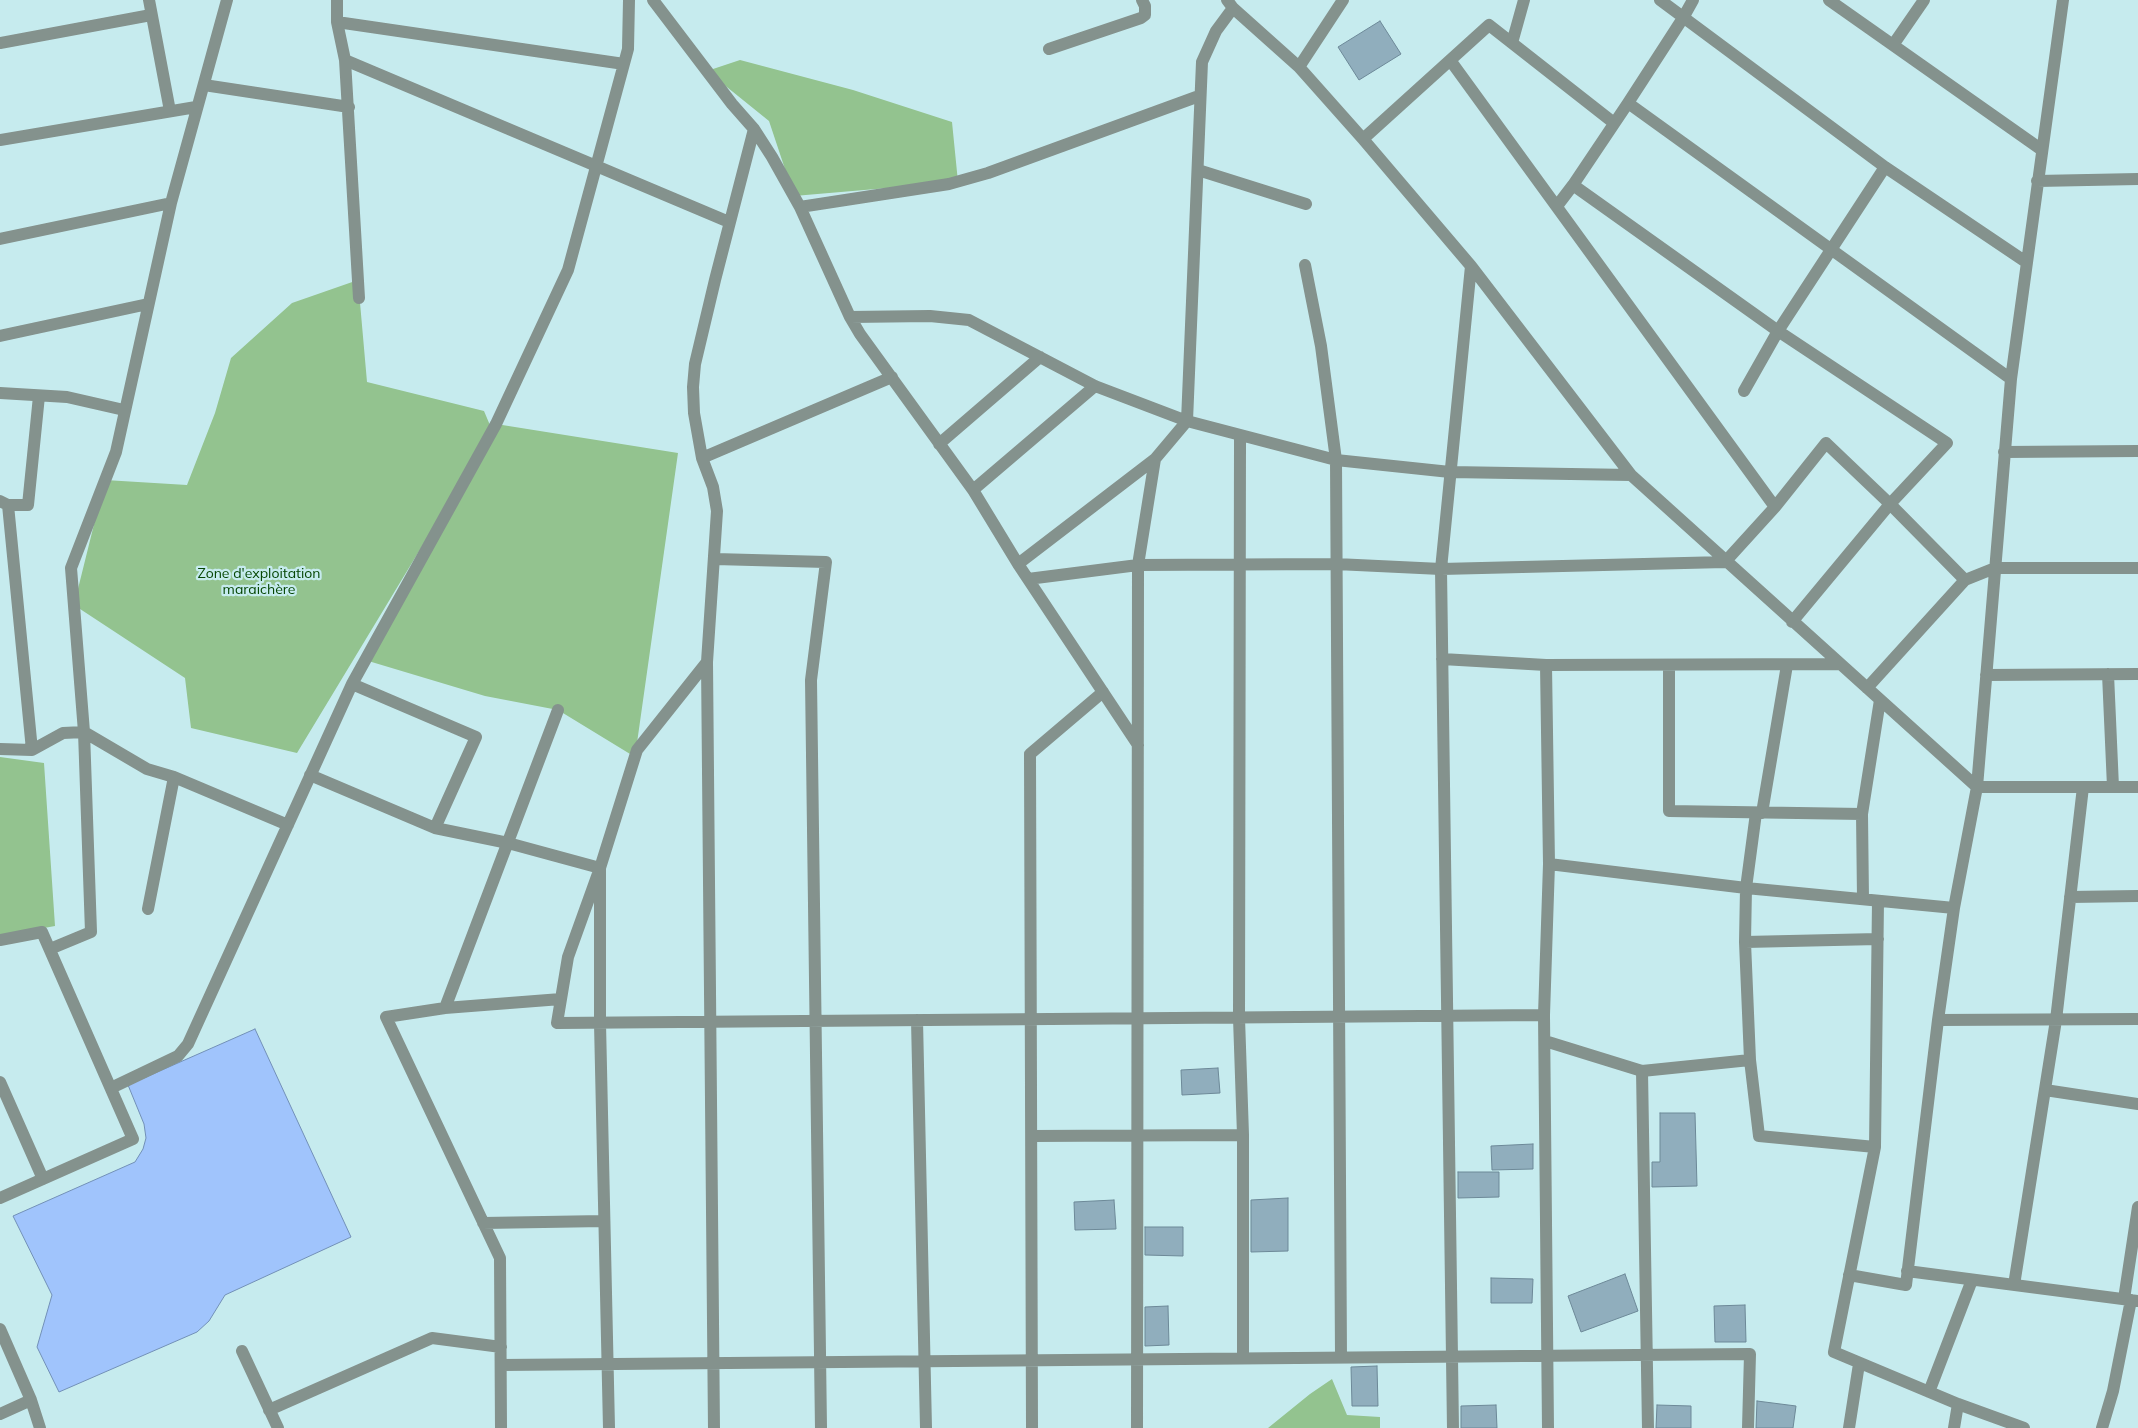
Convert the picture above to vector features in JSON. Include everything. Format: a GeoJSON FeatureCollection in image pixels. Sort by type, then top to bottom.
{"type":"FeatureCollection","features":[{"type":"Feature","properties":{"kind":"street"},"geometry":{"type":"LineString","coordinates":[[149,0],[170,111]]}},
{"type":"Feature","properties":{"kind":"street"},"geometry":{"type":"LineString","coordinates":[[50,949],[91,932],[84,732],[70,568],[116,452],[171,203],[227,0]]}},
{"type":"Feature","properties":{"kind":"street"},"geometry":{"type":"LineString","coordinates":[[337,0],[337,22],[346,60],[359,298]]}},
{"type":"Feature","properties":{"kind":"street"},"geometry":{"type":"LineString","coordinates":[[111,1088],[178,1056],[188,1044],[352,684],[496,424],[568,270],[628,48],[629,0]]}},
{"type":"Feature","properties":{"kind":"street"},"geometry":{"type":"LineString","coordinates":[[653,0],[732,104],[754,129],[800,207],[860,334],[973,490],[1018,564],[1138,745]]}},
{"type":"Feature","properties":{"kind":"street"},"geometry":{"type":"LineString","coordinates":[[1049,49],[1141,18],[1145,15],[1145,6],[1142,0]]}},
{"type":"Feature","properties":{"kind":"street"},"geometry":{"type":"LineString","coordinates":[[1298,67],[1344,0]]}},
{"type":"Feature","properties":{"kind":"street"},"geometry":{"type":"LineString","coordinates":[[1512,42],[1524,0]]}},
{"type":"Feature","properties":{"kind":"street"},"geometry":{"type":"LineString","coordinates":[[1660,0],[1885,167],[2026,262]]}},
{"type":"Feature","properties":{"kind":"street"},"geometry":{"type":"LineString","coordinates":[[1557,206],[1628,103],[1693,0]]}},
{"type":"Feature","properties":{"kind":"street"},"geometry":{"type":"LineString","coordinates":[[1829,0],[2042,150]]}},
{"type":"Feature","properties":{"kind":"street"},"geometry":{"type":"LineString","coordinates":[[1893,45],[1924,0]]}},
{"type":"Feature","properties":{"kind":"street"},"geometry":{"type":"LineString","coordinates":[[1849,1275],[1906,1285],[1938,1020],[1954,908],[1977,788],[2011,380],[2063,0]]}},
{"type":"Feature","properties":{"kind":"street"},"geometry":{"type":"LineString","coordinates":[[1018,564],[1155,459],[1187,421],[1198,170],[1199,96],[1202,62],[1230,4],[1298,67],[1471,266],[1631,475],[1977,788],[2138,787]]}},
{"type":"Feature","properties":{"kind":"street"},"geometry":{"type":"LineString","coordinates":[[0,43],[152,14]]}},
{"type":"Feature","properties":{"kind":"street"},"geometry":{"type":"LineString","coordinates":[[337,22],[624,64]]}},
{"type":"Feature","properties":{"kind":"street"},"geometry":{"type":"LineString","coordinates":[[1362,139],[1489,25],[1614,123]]}},
{"type":"Feature","properties":{"kind":"street"},"geometry":{"type":"LineString","coordinates":[[346,60],[729,222]]}},
{"type":"Feature","properties":{"kind":"street"},"geometry":{"type":"LineString","coordinates":[[1450,60],[1775,507]]}},
{"type":"Feature","properties":{"kind":"street"},"geometry":{"type":"LineString","coordinates":[[204,85],[349,107]]}},
{"type":"Feature","properties":{"kind":"street"},"geometry":{"type":"LineString","coordinates":[[800,207],[949,184],[988,172],[1199,96]]}},
{"type":"Feature","properties":{"kind":"street"},"geometry":{"type":"LineString","coordinates":[[1628,103],[2011,380]]}},
{"type":"Feature","properties":{"kind":"street"},"geometry":{"type":"LineString","coordinates":[[0,140],[196,107]]}},
{"type":"Feature","properties":{"kind":"street"},"geometry":{"type":"LineString","coordinates":[[714,1428],[707,662],[715,559],[716,500],[702,458],[694,413],[693,387],[695,364],[729,222],[754,129]]}},
{"type":"Feature","properties":{"kind":"street"},"geometry":{"type":"LineString","coordinates":[[1744,391],[1778,331],[1885,167]]}},
{"type":"Feature","properties":{"kind":"street"},"geometry":{"type":"LineString","coordinates":[[1198,170],[1306,204]]}},
{"type":"Feature","properties":{"kind":"street"},"geometry":{"type":"LineString","coordinates":[[2037,181],[2138,179]]}},
{"type":"Feature","properties":{"kind":"street"},"geometry":{"type":"LineString","coordinates":[[1573,185],[1778,331],[1947,443],[1890,504],[1792,622]]}},
{"type":"Feature","properties":{"kind":"street"},"geometry":{"type":"LineString","coordinates":[[0,239],[171,203]]}},
{"type":"Feature","properties":{"kind":"street"},"geometry":{"type":"LineString","coordinates":[[1305,265],[1320,346],[1336,460],[1341,1358]]}},
{"type":"Feature","properties":{"kind":"street"},"geometry":{"type":"LineString","coordinates":[[1453,1428],[1441,569],[1471,266]]}},
{"type":"Feature","properties":{"kind":"street"},"geometry":{"type":"LineString","coordinates":[[0,336],[148,304]]}},
{"type":"Feature","properties":{"kind":"street"},"geometry":{"type":"LineString","coordinates":[[850,316],[930,316],[969,320],[1095,386],[1187,421],[1336,460],[1450,472],[1631,475]]}},
{"type":"Feature","properties":{"kind":"street"},"geometry":{"type":"LineString","coordinates":[[939,444],[1040,357]]}},
{"type":"Feature","properties":{"kind":"street"},"geometry":{"type":"LineString","coordinates":[[702,458],[892,377]]}},
{"type":"Feature","properties":{"kind":"street"},"geometry":{"type":"LineString","coordinates":[[973,490],[1095,386]]}},
{"type":"Feature","properties":{"kind":"street"},"geometry":{"type":"LineString","coordinates":[[0,393],[67,397],[124,410]]}},
{"type":"Feature","properties":{"kind":"street"},"geometry":{"type":"LineString","coordinates":[[32,750],[4,503],[28,504],[39,396]]}},
{"type":"Feature","properties":{"kind":"street"},"geometry":{"type":"LineString","coordinates":[[1240,436],[1239,1018],[1243,1136],[1243,1358]]}},
{"type":"Feature","properties":{"kind":"street"},"geometry":{"type":"LineString","coordinates":[[1028,579],[1138,565],[1336,564],[1441,569],[1725,562],[1775,507],[1826,443],[1890,504],[1964,580]]}},
{"type":"Feature","properties":{"kind":"street"},"geometry":{"type":"LineString","coordinates":[[2004,452],[2138,451]]}},
{"type":"Feature","properties":{"kind":"street"},"geometry":{"type":"LineString","coordinates":[[1137,1428],[1138,565],[1155,459]]}},
{"type":"Feature","properties":{"kind":"street"},"geometry":{"type":"LineString","coordinates":[[715,559],[826,562],[812,680],[821,1428]]}},
{"type":"Feature","properties":{"kind":"street"},"geometry":{"type":"LineString","coordinates":[[1867,688],[1964,580],[1995,568],[2138,568]]}},
{"type":"Feature","properties":{"kind":"street"},"geometry":{"type":"LineString","coordinates":[[1442,659],[1546,665],[1839,664]]}},
{"type":"Feature","properties":{"kind":"street"},"geometry":{"type":"LineString","coordinates":[[707,662],[638,750],[600,868],[568,958],[557,1023],[1544,1015]]}},
{"type":"Feature","properties":{"kind":"street"},"geometry":{"type":"LineString","coordinates":[[1788,664],[1746,888],[1745,942],[1750,1060],[1759,1136],[1875,1147]]}},
{"type":"Feature","properties":{"kind":"street"},"geometry":{"type":"LineString","coordinates":[[1546,665],[1549,864],[1544,1015],[1548,1428]]}},
{"type":"Feature","properties":{"kind":"street"},"geometry":{"type":"LineString","coordinates":[[1670,666],[1669,811],[1862,814]]}},
{"type":"Feature","properties":{"kind":"street"},"geometry":{"type":"LineString","coordinates":[[1986,674],[2138,674]]}},
{"type":"Feature","properties":{"kind":"street"},"geometry":{"type":"LineString","coordinates":[[2108,674],[2113,787]]}},
{"type":"Feature","properties":{"kind":"street"},"geometry":{"type":"LineString","coordinates":[[352,684],[476,737],[435,828]]}},
{"type":"Feature","properties":{"kind":"street"},"geometry":{"type":"LineString","coordinates":[[1032,1428],[1034,1360],[1030,754],[1103,692]]}},
{"type":"Feature","properties":{"kind":"street"},"geometry":{"type":"LineString","coordinates":[[1863,899],[1862,814],[1880,700]]}},
{"type":"Feature","properties":{"kind":"street"},"geometry":{"type":"LineString","coordinates":[[445,1008],[558,710]]}},
{"type":"Feature","properties":{"kind":"street"},"geometry":{"type":"LineString","coordinates":[[0,749],[32,750],[63,733],[84,732],[147,769],[174,778],[288,825]]}},
{"type":"Feature","properties":{"kind":"street"},"geometry":{"type":"LineString","coordinates":[[310,775],[435,828],[508,843],[600,868]]}},
{"type":"Feature","properties":{"kind":"street"},"geometry":{"type":"LineString","coordinates":[[148,909],[174,778]]}},
{"type":"Feature","properties":{"kind":"street"},"geometry":{"type":"LineString","coordinates":[[2014,1285],[2056,1020],[2084,787]]}},
{"type":"Feature","properties":{"kind":"street"},"geometry":{"type":"LineString","coordinates":[[1549,864],[1746,888],[1954,908]]}},
{"type":"Feature","properties":{"kind":"street"},"geometry":{"type":"LineString","coordinates":[[600,868],[600,1023],[609,1428]]}},
{"type":"Feature","properties":{"kind":"street"},"geometry":{"type":"LineString","coordinates":[[2070,897],[2138,896]]}},
{"type":"Feature","properties":{"kind":"street"},"geometry":{"type":"LineString","coordinates":[[1878,901],[1875,1147],[1834,1352],[1958,1404],[2024,1428]]}},
{"type":"Feature","properties":{"kind":"street"},"geometry":{"type":"LineString","coordinates":[[0,940],[42,932],[133,1139],[0,1198]]}},
{"type":"Feature","properties":{"kind":"street"},"geometry":{"type":"LineString","coordinates":[[1745,942],[1878,939]]}},
{"type":"Feature","properties":{"kind":"street"},"geometry":{"type":"LineString","coordinates":[[502,1428],[500,1258],[386,1017],[445,1008],[561,999]]}},
{"type":"Feature","properties":{"kind":"street"},"geometry":{"type":"LineString","coordinates":[[1938,1020],[2138,1019]]}},
{"type":"Feature","properties":{"kind":"street"},"geometry":{"type":"LineString","coordinates":[[917,1020],[926,1428]]}},
{"type":"Feature","properties":{"kind":"street"},"geometry":{"type":"LineString","coordinates":[[1545,1041],[1642,1071],[1750,1060]]}},
{"type":"Feature","properties":{"kind":"street"},"geometry":{"type":"LineString","coordinates":[[1642,1071],[1648,1428]]}},
{"type":"Feature","properties":{"kind":"street"},"geometry":{"type":"LineString","coordinates":[[0,1082],[43,1179]]}},
{"type":"Feature","properties":{"kind":"street"},"geometry":{"type":"LineString","coordinates":[[2045,1090],[2138,1104]]}},
{"type":"Feature","properties":{"kind":"street"},"geometry":{"type":"LineString","coordinates":[[1032,1136],[1243,1136]]}},
{"type":"Feature","properties":{"kind":"street"},"geometry":{"type":"LineString","coordinates":[[2102,1428],[2113,1391],[2131,1300],[2138,1207]]}},
{"type":"Feature","properties":{"kind":"street"},"geometry":{"type":"LineString","coordinates":[[484,1223],[604,1222]]}},
{"type":"Feature","properties":{"kind":"street"},"geometry":{"type":"LineString","coordinates":[[1908,1272],[2131,1300]]}},
{"type":"Feature","properties":{"kind":"street"},"geometry":{"type":"LineString","coordinates":[[1929,1392],[1972,1280]]}},
{"type":"Feature","properties":{"kind":"street"},"geometry":{"type":"LineString","coordinates":[[0,1329],[32,1400],[40,1428]]}},
{"type":"Feature","properties":{"kind":"street"},"geometry":{"type":"LineString","coordinates":[[269,1410],[432,1338],[501,1347]]}},
{"type":"Feature","properties":{"kind":"street"},"geometry":{"type":"LineString","coordinates":[[242,1351],[278,1428]]}},
{"type":"Feature","properties":{"kind":"street"},"geometry":{"type":"LineString","coordinates":[[501,1366],[1751,1354],[1748,1428]]}},
{"type":"Feature","properties":{"kind":"street"},"geometry":{"type":"LineString","coordinates":[[1849,1428],[1859,1364]]}},
{"type":"Feature","properties":{"kind":"street"},"geometry":{"type":"LineString","coordinates":[[0,1414],[32,1400]]}},
{"type":"Feature","properties":{"kind":"street"},"geometry":{"type":"LineString","coordinates":[[1954,1428],[1958,1404]]}},
{"type":"Feature","properties":{"kind":"green space"},"geometry":{"type":"Polygon","coordinates":[[[740,60],[853,90],[952,122],[958,182],[794,196],[769,121],[707,71],[740,60]]]}},
{"type":"Feature","properties":{"kind":"green space","name":"Zone d'exploitation maraichère"},"geometry":{"type":"Polygon","coordinates":[[[358,280],[367,382],[484,411],[492,430],[496,424],[678,453],[635,757],[558,710],[485,696],[365,660],[482,447],[297,753],[191,728],[185,678],[74,605],[105,480],[187,485],[215,413],[231,358],[292,303],[358,280]]]}},
{"type":"Feature","properties":{"kind":"green space"},"geometry":{"type":"Polygon","coordinates":[[[0,757],[44,763],[55,926],[0,936],[0,757]]]}},
{"type":"Feature","properties":{"kind":"green space"},"geometry":{"type":"Polygon","coordinates":[[[1332,1379],[1347,1415],[1380,1417],[1380,1428],[1268,1428],[1310,1394],[1332,1379]]]}},
{"type":"Feature","properties":{"kind":"water"},"geometry":{"type":"Polygon","coordinates":[[[255,1029],[351,1237],[225,1295],[209,1321],[197,1332],[59,1392],[37,1347],[52,1295],[13,1216],[135,1162],[143,1149],[146,1138],[144,1124],[128,1085],[255,1029]]]}},
{"type":"Feature","properties":{"kind":"building"},"geometry":{"type":"Polygon","coordinates":[[[1380,21],[1401,54],[1359,80],[1338,47],[1380,21]]]}},
{"type":"Feature","properties":{"kind":"building"},"geometry":{"type":"Polygon","coordinates":[[[1218,1068],[1220,1093],[1182,1095],[1181,1070],[1218,1068]]]}},
{"type":"Feature","properties":{"kind":"building"},"geometry":{"type":"Polygon","coordinates":[[[1660,1113],[1695,1113],[1697,1186],[1652,1187],[1652,1162],[1660,1162],[1660,1113]]]}},
{"type":"Feature","properties":{"kind":"building"},"geometry":{"type":"Polygon","coordinates":[[[1533,1144],[1533,1169],[1492,1170],[1491,1146],[1533,1144]]]}},
{"type":"Feature","properties":{"kind":"building"},"geometry":{"type":"Polygon","coordinates":[[[1458,1172],[1499,1172],[1499,1197],[1458,1198],[1458,1172]]]}},
{"type":"Feature","properties":{"kind":"building"},"geometry":{"type":"Polygon","coordinates":[[[1288,1198],[1288,1251],[1251,1252],[1251,1200],[1288,1198]]]}},
{"type":"Feature","properties":{"kind":"building"},"geometry":{"type":"Polygon","coordinates":[[[1114,1200],[1116,1229],[1075,1230],[1074,1202],[1114,1200]]]}},
{"type":"Feature","properties":{"kind":"building"},"geometry":{"type":"Polygon","coordinates":[[[1145,1227],[1183,1227],[1183,1256],[1145,1255],[1145,1227]]]}},
{"type":"Feature","properties":{"kind":"building"},"geometry":{"type":"Polygon","coordinates":[[[1625,1274],[1638,1311],[1581,1332],[1568,1296],[1625,1274]]]}},
{"type":"Feature","properties":{"kind":"building"},"geometry":{"type":"Polygon","coordinates":[[[1491,1278],[1533,1279],[1532,1303],[1491,1303],[1491,1278]]]}},
{"type":"Feature","properties":{"kind":"building"},"geometry":{"type":"Polygon","coordinates":[[[1745,1305],[1746,1342],[1715,1342],[1714,1306],[1745,1305]]]}},
{"type":"Feature","properties":{"kind":"building"},"geometry":{"type":"Polygon","coordinates":[[[1168,1306],[1169,1345],[1145,1346],[1145,1307],[1168,1306]]]}},
{"type":"Feature","properties":{"kind":"building"},"geometry":{"type":"Polygon","coordinates":[[[1377,1366],[1378,1406],[1352,1406],[1351,1367],[1377,1366]]]}},
{"type":"Feature","properties":{"kind":"building"},"geometry":{"type":"Polygon","coordinates":[[[1757,1401],[1796,1406],[1793,1428],[1756,1428],[1757,1401]]]}},
{"type":"Feature","properties":{"kind":"building"},"geometry":{"type":"Polygon","coordinates":[[[1496,1405],[1497,1428],[1461,1428],[1461,1406],[1496,1405]]]}},
{"type":"Feature","properties":{"kind":"building"},"geometry":{"type":"Polygon","coordinates":[[[1657,1405],[1691,1406],[1691,1428],[1656,1428],[1657,1405]]]}}]}
